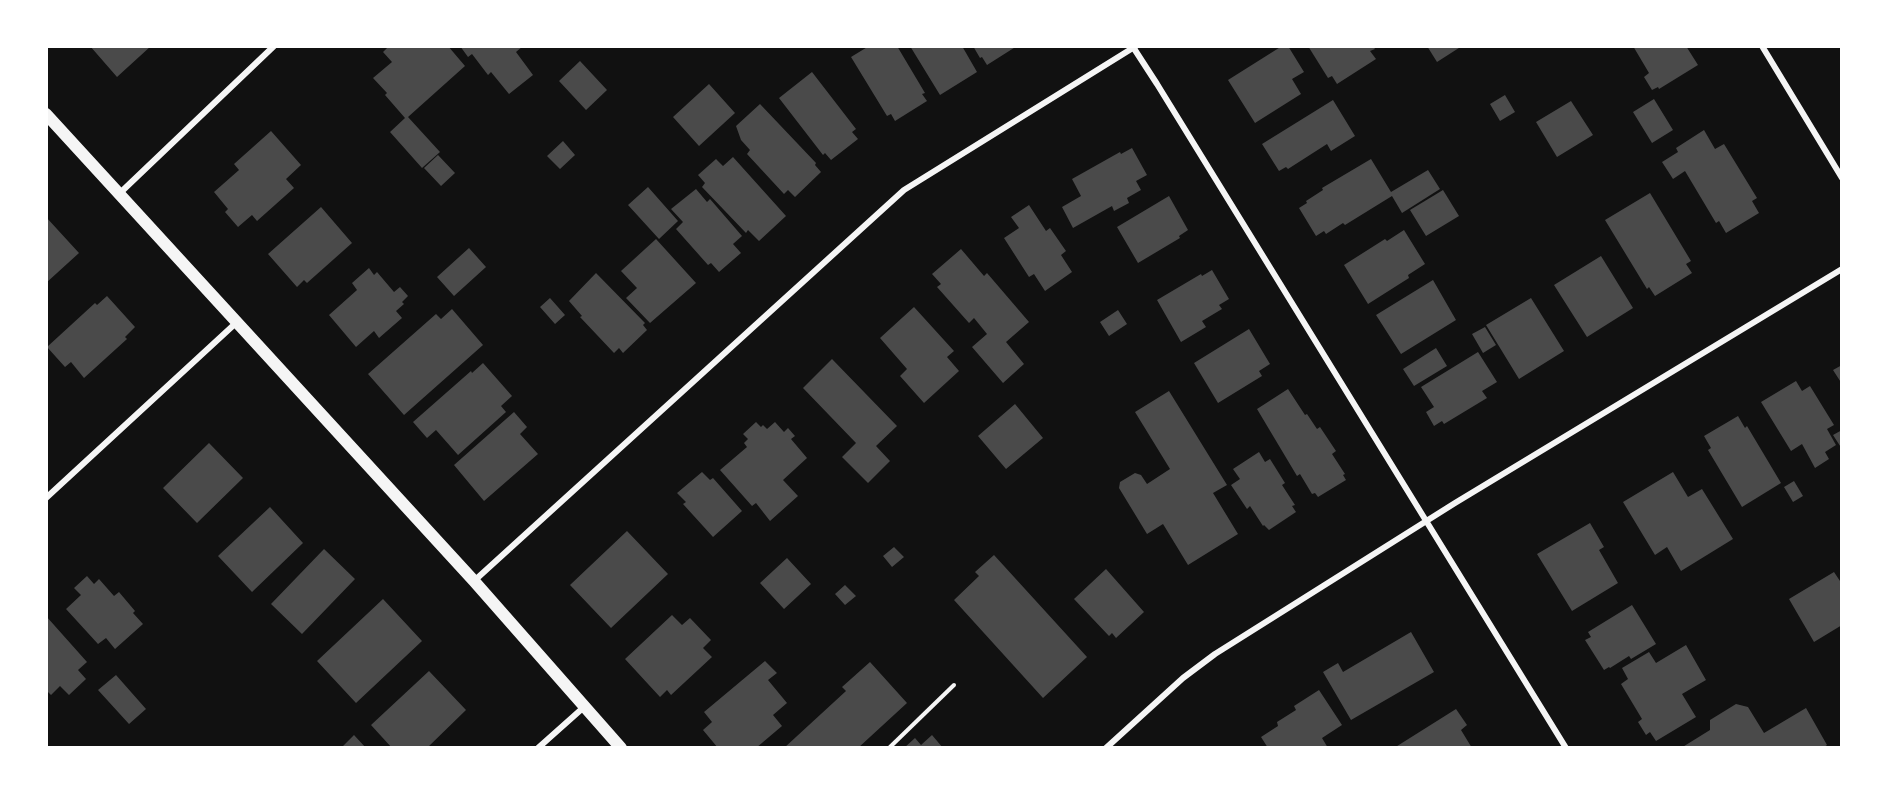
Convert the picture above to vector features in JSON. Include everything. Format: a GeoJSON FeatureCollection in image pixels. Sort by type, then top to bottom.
{"type":"FeatureCollection","features":[{"type":"Feature","properties":{"kind":"main road"},"geometry":{"type":"LineString","coordinates":[[46,114],[474,581],[621,747]]}},
{"type":"Feature","properties":{"kind":"street"},"geometry":{"type":"LineString","coordinates":[[120,193],[274,46]]}},
{"type":"Feature","properties":{"kind":"street"},"geometry":{"type":"LineString","coordinates":[[1762,46],[1842,178]]}},
{"type":"Feature","properties":{"kind":"street"},"geometry":{"type":"LineString","coordinates":[[474,581],[904,190],[1134,47],[1566,747]]}},
{"type":"Feature","properties":{"kind":"street"},"geometry":{"type":"LineString","coordinates":[[1107,747],[1183,678],[1215,654],[1426,521],[1842,268]]}},
{"type":"Feature","properties":{"kind":"street"},"geometry":{"type":"LineString","coordinates":[[46,498],[237,322]]}},
{"type":"Feature","properties":{"kind":"street"},"geometry":{"type":"LineString","coordinates":[[538,747],[584,706]]}},
{"type":"Feature","properties":{"kind":"path"},"geometry":{"type":"LineString","coordinates":[[889,747],[954,685]]}},
{"type":"Feature","properties":{"kind":"building"},"geometry":{"type":"Polygon","coordinates":[[[90,46],[151,46],[117,77],[90,46]]]}},
{"type":"Feature","properties":{"kind":"building"},"geometry":{"type":"Polygon","coordinates":[[[389,46],[448,46],[465,66],[408,117],[440,152],[422,168],[390,132],[405,118],[373,78],[392,62],[383,52],[389,46]]]}},
{"type":"Feature","properties":{"kind":"building"},"geometry":{"type":"Polygon","coordinates":[[[460,46],[523,46],[516,52],[533,75],[509,94],[491,72],[488,75],[472,54],[468,57],[460,46]]]}},
{"type":"Feature","properties":{"kind":"building"},"geometry":{"type":"Polygon","coordinates":[[[869,46],[897,46],[925,93],[922,94],[927,101],[895,121],[891,114],[887,116],[851,57],[869,46]]]}},
{"type":"Feature","properties":{"kind":"building"},"geometry":{"type":"Polygon","coordinates":[[[910,46],[962,46],[977,72],[940,95],[910,46]]]}},
{"type":"Feature","properties":{"kind":"building"},"geometry":{"type":"Polygon","coordinates":[[[973,46],[1017,46],[987,65],[973,46]]]}},
{"type":"Feature","properties":{"kind":"building"},"geometry":{"type":"Polygon","coordinates":[[[1282,46],[1288,46],[1304,72],[1292,79],[1301,94],[1255,123],[1228,80],[1282,46]]]}},
{"type":"Feature","properties":{"kind":"building"},"geometry":{"type":"Polygon","coordinates":[[[1308,46],[1373,46],[1375,49],[1370,51],[1376,59],[1337,84],[1332,76],[1328,78],[1308,46]]]}},
{"type":"Feature","properties":{"kind":"building"},"geometry":{"type":"Polygon","coordinates":[[[1427,46],[1462,46],[1437,62],[1427,46]]]}},
{"type":"Feature","properties":{"kind":"building"},"geometry":{"type":"Polygon","coordinates":[[[1633,46],[1686,46],[1698,65],[1659,89],[1658,87],[1652,90],[1644,77],[1649,73],[1633,46]]]}},
{"type":"Feature","properties":{"kind":"building"},"geometry":{"type":"Polygon","coordinates":[[[580,61],[607,90],[586,110],[559,81],[580,61]]]}},
{"type":"Feature","properties":{"kind":"building"},"geometry":{"type":"Polygon","coordinates":[[[812,72],[856,129],[852,132],[858,139],[831,160],[825,153],[823,155],[779,98],[812,72]]]}},
{"type":"Feature","properties":{"kind":"building"},"geometry":{"type":"Polygon","coordinates":[[[709,84],[735,113],[699,146],[673,117],[709,84]]]}},
{"type":"Feature","properties":{"kind":"building"},"geometry":{"type":"Polygon","coordinates":[[[1505,95],[1515,112],[1500,121],[1490,104],[1505,95]]]}},
{"type":"Feature","properties":{"kind":"building"},"geometry":{"type":"Polygon","coordinates":[[[1654,99],[1673,130],[1652,143],[1633,112],[1654,99]]]}},
{"type":"Feature","properties":{"kind":"building"},"geometry":{"type":"Polygon","coordinates":[[[1333,100],[1355,136],[1331,151],[1327,144],[1288,169],[1286,167],[1279,171],[1262,144],[1333,100]]]}},
{"type":"Feature","properties":{"kind":"building"},"geometry":{"type":"Polygon","coordinates":[[[1571,101],[1593,135],[1557,157],[1536,122],[1571,101]]]}},
{"type":"Feature","properties":{"kind":"building"},"geometry":{"type":"Polygon","coordinates":[[[760,104],[816,163],[815,165],[821,172],[795,197],[788,190],[784,194],[747,154],[750,150],[741,140],[736,126],[760,104]]]}},
{"type":"Feature","properties":{"kind":"building"},"geometry":{"type":"Polygon","coordinates":[[[1704,130],[1715,149],[1724,144],[1757,198],[1752,201],[1759,213],[1726,233],[1719,221],[1716,223],[1685,171],[1673,179],[1662,162],[1678,152],[1676,148],[1704,130]]]}},
{"type":"Feature","properties":{"kind":"building"},"geometry":{"type":"Polygon","coordinates":[[[271,131],[301,165],[286,179],[294,188],[257,221],[252,215],[238,227],[225,212],[228,209],[214,192],[239,170],[234,164],[271,131]]]}},
{"type":"Feature","properties":{"kind":"building"},"geometry":{"type":"Polygon","coordinates":[[[563,141],[575,155],[560,169],[547,156],[563,141]]]}},
{"type":"Feature","properties":{"kind":"building"},"geometry":{"type":"Polygon","coordinates":[[[1132,148],[1147,175],[1136,181],[1141,190],[1127,198],[1129,203],[1114,211],[1112,206],[1073,228],[1062,207],[1081,196],[1072,179],[1120,152],[1121,154],[1132,148]]]}},
{"type":"Feature","properties":{"kind":"building"},"geometry":{"type":"Polygon","coordinates":[[[438,155],[455,173],[441,186],[424,168],[438,155]]]}},
{"type":"Feature","properties":{"kind":"building"},"geometry":{"type":"Polygon","coordinates":[[[733,157],[786,216],[759,241],[748,230],[746,233],[702,187],[705,183],[698,175],[716,159],[723,166],[733,157]]]}},
{"type":"Feature","properties":{"kind":"building"},"geometry":{"type":"Polygon","coordinates":[[[1371,159],[1391,192],[1428,170],[1440,189],[1402,213],[1392,196],[1345,225],[1343,223],[1326,234],[1324,231],[1316,236],[1299,208],[1323,190],[1322,188],[1371,159]]]}},
{"type":"Feature","properties":{"kind":"building"},"geometry":{"type":"Polygon","coordinates":[[[648,187],[678,221],[659,239],[628,205],[648,187]]]}},
{"type":"Feature","properties":{"kind":"building"},"geometry":{"type":"Polygon","coordinates":[[[696,189],[707,202],[710,199],[742,236],[733,244],[741,253],[719,272],[711,263],[708,265],[676,229],[683,222],[671,209],[696,189]]]}},
{"type":"Feature","properties":{"kind":"building"},"geometry":{"type":"Polygon","coordinates":[[[1443,190],[1459,216],[1426,236],[1410,210],[1443,190]]]}},
{"type":"Feature","properties":{"kind":"building"},"geometry":{"type":"Polygon","coordinates":[[[1650,193],[1691,261],[1686,264],[1692,273],[1655,296],[1649,287],[1647,289],[1605,220],[1650,193]]]}},
{"type":"Feature","properties":{"kind":"building"},"geometry":{"type":"Polygon","coordinates":[[[1169,196],[1188,230],[1179,236],[1180,238],[1138,263],[1117,227],[1169,196]]]}},
{"type":"Feature","properties":{"kind":"building"},"geometry":{"type":"Polygon","coordinates":[[[1029,205],[1046,231],[1050,228],[1066,251],[1061,255],[1072,272],[1045,291],[1034,274],[1029,277],[1004,238],[1019,228],[1011,217],[1029,205]]]}},
{"type":"Feature","properties":{"kind":"building"},"geometry":{"type":"Polygon","coordinates":[[[321,207],[352,243],[307,283],[304,280],[297,287],[268,254],[321,207]]]}},
{"type":"Feature","properties":{"kind":"building"},"geometry":{"type":"Polygon","coordinates":[[[46,217],[79,253],[46,283],[46,217]]]}},
{"type":"Feature","properties":{"kind":"building"},"geometry":{"type":"Polygon","coordinates":[[[1404,230],[1425,264],[1408,275],[1409,278],[1368,304],[1344,265],[1404,230]]]}},
{"type":"Feature","properties":{"kind":"building"},"geometry":{"type":"Polygon","coordinates":[[[656,239],[696,283],[650,323],[626,298],[637,288],[621,271],[656,239]]]}},
{"type":"Feature","properties":{"kind":"building"},"geometry":{"type":"Polygon","coordinates":[[[469,248],[486,267],[454,296],[437,277],[469,248]]]}},
{"type":"Feature","properties":{"kind":"building"},"geometry":{"type":"Polygon","coordinates":[[[961,249],[984,276],[987,273],[1029,322],[1006,342],[1024,364],[1003,383],[972,347],[987,334],[974,318],[969,323],[937,287],[941,284],[932,274],[961,249]]]}},
{"type":"Feature","properties":{"kind":"building"},"geometry":{"type":"Polygon","coordinates":[[[1601,256],[1633,308],[1587,337],[1554,285],[1601,256]]]}},
{"type":"Feature","properties":{"kind":"building"},"geometry":{"type":"Polygon","coordinates":[[[369,268],[374,275],[377,272],[394,292],[400,287],[408,296],[402,302],[404,304],[396,311],[402,318],[379,338],[374,331],[356,347],[329,315],[357,290],[352,283],[369,268]]]}},
{"type":"Feature","properties":{"kind":"building"},"geometry":{"type":"Polygon","coordinates":[[[1212,270],[1229,299],[1219,305],[1222,309],[1202,321],[1206,327],[1181,342],[1157,300],[1212,270]]]}},
{"type":"Feature","properties":{"kind":"building"},"geometry":{"type":"Polygon","coordinates":[[[596,273],[645,323],[643,325],[647,330],[623,353],[619,348],[614,353],[580,317],[582,316],[569,301],[596,273]]]}},
{"type":"Feature","properties":{"kind":"building"},"geometry":{"type":"Polygon","coordinates":[[[1433,280],[1456,320],[1401,354],[1376,315],[1433,280]]]}},
{"type":"Feature","properties":{"kind":"building"},"geometry":{"type":"Polygon","coordinates":[[[107,296],[135,327],[125,337],[127,339],[84,378],[71,362],[65,367],[47,347],[95,303],[97,305],[107,296]]]}},
{"type":"Feature","properties":{"kind":"building"},"geometry":{"type":"Polygon","coordinates":[[[550,298],[565,315],[555,324],[540,307],[550,298]]]}},
{"type":"Feature","properties":{"kind":"building"},"geometry":{"type":"Polygon","coordinates":[[[1531,298],[1564,351],[1519,379],[1486,325],[1531,298]]]}},
{"type":"Feature","properties":{"kind":"building"},"geometry":{"type":"Polygon","coordinates":[[[914,307],[954,351],[947,357],[959,371],[924,403],[900,376],[907,369],[880,338],[914,307]]]}},
{"type":"Feature","properties":{"kind":"building"},"geometry":{"type":"Polygon","coordinates":[[[452,309],[483,345],[404,415],[368,374],[436,314],[441,319],[452,309]]]}},
{"type":"Feature","properties":{"kind":"building"},"geometry":{"type":"Polygon","coordinates":[[[1118,310],[1127,324],[1109,336],[1100,322],[1118,310]]]}},
{"type":"Feature","properties":{"kind":"building"},"geometry":{"type":"Polygon","coordinates":[[[1485,327],[1496,345],[1483,353],[1472,334],[1485,327]]]}},
{"type":"Feature","properties":{"kind":"building"},"geometry":{"type":"Polygon","coordinates":[[[1249,329],[1270,364],[1259,371],[1262,376],[1218,403],[1194,363],[1249,329]]]}},
{"type":"Feature","properties":{"kind":"building"},"geometry":{"type":"Polygon","coordinates":[[[1436,348],[1447,366],[1414,386],[1403,369],[1436,348]]]}},
{"type":"Feature","properties":{"kind":"building"},"geometry":{"type":"Polygon","coordinates":[[[1478,352],[1497,382],[1482,391],[1487,398],[1444,424],[1442,421],[1434,426],[1426,412],[1434,407],[1421,387],[1478,352]]]}},
{"type":"Feature","properties":{"kind":"building"},"geometry":{"type":"Polygon","coordinates":[[[832,359],[897,426],[876,446],[890,461],[868,483],[842,457],[856,443],[803,388],[832,359]]]}},
{"type":"Feature","properties":{"kind":"building"},"geometry":{"type":"Polygon","coordinates":[[[483,363],[512,396],[501,406],[506,412],[458,455],[436,430],[427,438],[413,422],[483,363]]]}},
{"type":"Feature","properties":{"kind":"building"},"geometry":{"type":"Polygon","coordinates":[[[1842,365],[1842,384],[1833,370],[1842,365]]]}},
{"type":"Feature","properties":{"kind":"building"},"geometry":{"type":"Polygon","coordinates":[[[1796,381],[1802,391],[1810,386],[1834,425],[1827,429],[1836,445],[1825,452],[1829,459],[1815,468],[1802,444],[1791,451],[1761,402],[1796,381]]]}},
{"type":"Feature","properties":{"kind":"building"},"geometry":{"type":"Polygon","coordinates":[[[1288,389],[1305,415],[1307,414],[1317,429],[1320,427],[1336,451],[1332,454],[1345,474],[1343,475],[1346,480],[1318,497],[1315,493],[1312,494],[1300,474],[1297,476],[1257,409],[1288,389]]]}},
{"type":"Feature","properties":{"kind":"building"},"geometry":{"type":"Polygon","coordinates":[[[1169,391],[1227,485],[1213,493],[1238,534],[1188,565],[1163,524],[1147,534],[1119,488],[1120,482],[1135,473],[1141,475],[1147,484],[1170,469],[1135,412],[1169,391]]]}},
{"type":"Feature","properties":{"kind":"building"},"geometry":{"type":"Polygon","coordinates":[[[1015,404],[1043,438],[1006,469],[978,436],[1015,404]]]}},
{"type":"Feature","properties":{"kind":"building"},"geometry":{"type":"Polygon","coordinates":[[[514,412],[527,427],[520,434],[538,454],[484,501],[454,465],[514,412]]]}},
{"type":"Feature","properties":{"kind":"building"},"geometry":{"type":"Polygon","coordinates":[[[1738,416],[1745,428],[1747,426],[1781,483],[1742,507],[1708,450],[1711,448],[1704,436],[1738,416]]]}},
{"type":"Feature","properties":{"kind":"building"},"geometry":{"type":"Polygon","coordinates":[[[756,422],[767,429],[775,422],[784,432],[788,428],[795,436],[791,439],[807,458],[783,480],[798,496],[770,521],[756,503],[752,506],[720,470],[747,447],[744,443],[748,439],[743,434],[756,422]]]}},
{"type":"Feature","properties":{"kind":"building"},"geometry":{"type":"Polygon","coordinates":[[[1842,430],[1842,449],[1833,435],[1842,430]]]}},
{"type":"Feature","properties":{"kind":"building"},"geometry":{"type":"Polygon","coordinates":[[[209,443],[243,478],[197,523],[163,488],[209,443]]]}},
{"type":"Feature","properties":{"kind":"building"},"geometry":{"type":"Polygon","coordinates":[[[1259,452],[1265,462],[1270,459],[1285,483],[1282,485],[1295,505],[1292,506],[1296,512],[1269,530],[1263,526],[1250,506],[1247,509],[1231,485],[1240,479],[1233,469],[1259,452]]]}},
{"type":"Feature","properties":{"kind":"building"},"geometry":{"type":"Polygon","coordinates":[[[702,472],[710,480],[713,478],[742,511],[713,537],[683,504],[686,502],[677,493],[702,472]]]}},
{"type":"Feature","properties":{"kind":"building"},"geometry":{"type":"Polygon","coordinates":[[[1673,472],[1688,497],[1702,489],[1733,539],[1681,571],[1667,547],[1655,555],[1623,502],[1673,472]]]}},
{"type":"Feature","properties":{"kind":"building"},"geometry":{"type":"Polygon","coordinates":[[[1794,481],[1803,496],[1793,502],[1784,487],[1794,481]]]}},
{"type":"Feature","properties":{"kind":"building"},"geometry":{"type":"Polygon","coordinates":[[[270,507],[303,543],[252,592],[218,556],[270,507]]]}},
{"type":"Feature","properties":{"kind":"building"},"geometry":{"type":"Polygon","coordinates":[[[1590,523],[1604,547],[1599,550],[1618,583],[1572,611],[1537,554],[1590,523]]]}},
{"type":"Feature","properties":{"kind":"building"},"geometry":{"type":"Polygon","coordinates":[[[627,531],[668,574],[611,628],[570,585],[627,531]]]}},
{"type":"Feature","properties":{"kind":"building"},"geometry":{"type":"Polygon","coordinates":[[[894,547],[904,557],[892,567],[883,556],[894,547]]]}},
{"type":"Feature","properties":{"kind":"building"},"geometry":{"type":"Polygon","coordinates":[[[324,549],[355,579],[302,634],[271,604],[324,549]]]}},
{"type":"Feature","properties":{"kind":"building"},"geometry":{"type":"Polygon","coordinates":[[[994,555],[1087,657],[1043,698],[954,600],[979,576],[975,572],[994,555]]]}},
{"type":"Feature","properties":{"kind":"building"},"geometry":{"type":"Polygon","coordinates":[[[787,558],[811,584],[784,609],[760,583],[787,558]]]}},
{"type":"Feature","properties":{"kind":"building"},"geometry":{"type":"Polygon","coordinates":[[[1106,569],[1144,612],[1116,638],[1112,633],[1109,636],[1074,599],[1106,569]]]}},
{"type":"Feature","properties":{"kind":"building"},"geometry":{"type":"Polygon","coordinates":[[[1834,572],[1842,584],[1842,625],[1814,642],[1789,599],[1834,572]]]}},
{"type":"Feature","properties":{"kind":"building"},"geometry":{"type":"Polygon","coordinates":[[[87,576],[94,584],[99,579],[114,596],[119,592],[143,624],[115,649],[106,638],[98,644],[66,609],[81,595],[74,588],[87,576]]]}},
{"type":"Feature","properties":{"kind":"building"},"geometry":{"type":"Polygon","coordinates":[[[845,585],[856,596],[845,605],[835,594],[845,585]]]}},
{"type":"Feature","properties":{"kind":"building"},"geometry":{"type":"Polygon","coordinates":[[[383,599],[422,641],[356,703],[317,661],[383,599]]]}},
{"type":"Feature","properties":{"kind":"building"},"geometry":{"type":"Polygon","coordinates":[[[1632,605],[1656,644],[1631,659],[1629,656],[1604,670],[1585,640],[1591,637],[1588,632],[1632,605]]]}},
{"type":"Feature","properties":{"kind":"building"},"geometry":{"type":"Polygon","coordinates":[[[672,615],[682,625],[690,618],[711,640],[703,648],[712,657],[671,695],[667,690],[660,697],[625,659],[672,615]]]}},
{"type":"Feature","properties":{"kind":"building"},"geometry":{"type":"Polygon","coordinates":[[[46,616],[87,662],[78,670],[86,679],[69,695],[60,686],[51,695],[46,690],[46,616]]]}},
{"type":"Feature","properties":{"kind":"building"},"geometry":{"type":"Polygon","coordinates":[[[1411,632],[1434,672],[1351,720],[1323,672],[1338,663],[1343,672],[1411,632]]]}},
{"type":"Feature","properties":{"kind":"building"},"geometry":{"type":"Polygon","coordinates":[[[1686,645],[1706,680],[1682,694],[1696,717],[1656,741],[1650,732],[1646,735],[1638,722],[1642,719],[1621,684],[1628,679],[1622,668],[1649,652],[1656,663],[1686,645]]]}},
{"type":"Feature","properties":{"kind":"building"},"geometry":{"type":"Polygon","coordinates":[[[765,661],[777,673],[768,680],[787,703],[773,715],[782,726],[756,748],[718,748],[703,730],[712,722],[704,712],[765,661]]]}},
{"type":"Feature","properties":{"kind":"building"},"geometry":{"type":"Polygon","coordinates":[[[870,662],[907,703],[858,748],[784,748],[846,691],[842,687],[870,662]]]}},
{"type":"Feature","properties":{"kind":"building"},"geometry":{"type":"Polygon","coordinates":[[[429,671],[466,710],[427,748],[392,748],[371,725],[429,671]]]}},
{"type":"Feature","properties":{"kind":"building"},"geometry":{"type":"Polygon","coordinates":[[[116,675],[146,709],[129,724],[98,690],[116,675]]]}},
{"type":"Feature","properties":{"kind":"building"},"geometry":{"type":"Polygon","coordinates":[[[1319,690],[1342,725],[1322,738],[1328,748],[1268,748],[1261,737],[1278,726],[1277,722],[1296,710],[1294,706],[1319,690]]]}},
{"type":"Feature","properties":{"kind":"building"},"geometry":{"type":"Polygon","coordinates":[[[1736,704],[1748,707],[1764,733],[1806,708],[1827,745],[1823,748],[1681,748],[1710,730],[1710,720],[1736,704]]]}},
{"type":"Feature","properties":{"kind":"building"},"geometry":{"type":"Polygon","coordinates":[[[1456,709],[1467,725],[1461,730],[1472,748],[1394,748],[1456,709]]]}},
{"type":"Feature","properties":{"kind":"building"},"geometry":{"type":"Polygon","coordinates":[[[354,735],[366,748],[341,748],[354,735]]]}},
{"type":"Feature","properties":{"kind":"building"},"geometry":{"type":"Polygon","coordinates":[[[932,735],[943,748],[904,748],[915,738],[921,745],[932,735]]]}}]}
